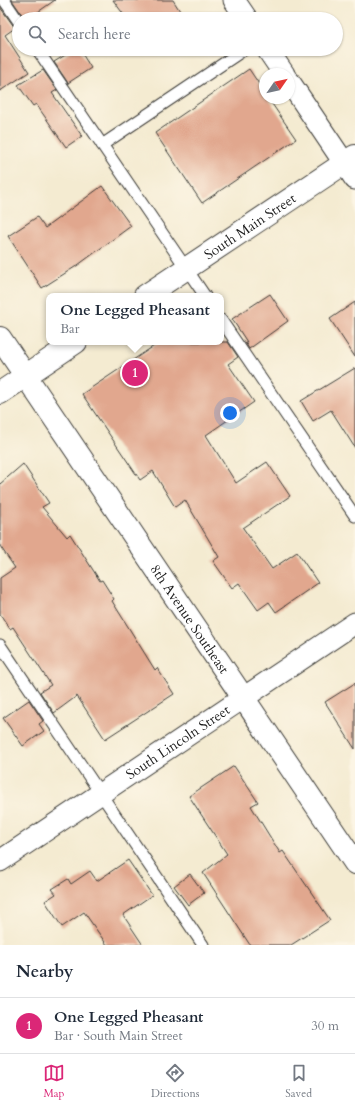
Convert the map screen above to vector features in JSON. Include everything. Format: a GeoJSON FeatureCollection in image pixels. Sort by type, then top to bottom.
{"type":"FeatureCollection","features":[{"type":"Feature","properties":{"kind":"street"},"geometry":{"type":"LineString","coordinates":[[234,0],[242,12]]}},
{"type":"Feature","properties":{"kind":"street"},"geometry":{"type":"LineString","coordinates":[[272,56],[280,68]]}},
{"type":"Feature","properties":{"kind":"street"},"geometry":{"type":"LineString","coordinates":[[295,89],[351,166]]}},
{"type":"Feature","properties":{"kind":"street","name":"South Main Street"},"geometry":{"type":"LineString","coordinates":[[150,293],[351,166]]}},
{"type":"Feature","properties":{"kind":"street","name":"8th Avenue Southeast"},"geometry":{"type":"LineString","coordinates":[[0,338],[355,863]]}},
{"type":"Feature","properties":{"kind":"street"},"geometry":{"type":"LineString","coordinates":[[0,392],[72,345]]}},
{"type":"Feature","properties":{"kind":"street","name":"South Lincoln Street"},"geometry":{"type":"LineString","coordinates":[[0,861],[355,623]]}},
{"type":"Feature","properties":{"kind":"lane"},"geometry":{"type":"LineString","coordinates":[[4,0],[12,12]]}},
{"type":"Feature","properties":{"kind":"lane"},"geometry":{"type":"LineString","coordinates":[[42,56],[203,293]]}},
{"type":"Feature","properties":{"kind":"lane"},"geometry":{"type":"LineString","coordinates":[[102,145],[235,56]]}},
{"type":"Feature","properties":{"kind":"lane"},"geometry":{"type":"LineString","coordinates":[[224,324],[355,516]]}},
{"type":"Feature","properties":{"kind":"lane"},"geometry":{"type":"LineString","coordinates":[[0,645],[203,945]]}},
{"type":"Feature","properties":{"kind":"building"},"geometry":{"type":"Polygon","coordinates":[[[12,0],[55,0],[38,12],[20,12],[12,0]]]}},
{"type":"Feature","properties":{"kind":"building"},"geometry":{"type":"Polygon","coordinates":[[[113,0],[173,0],[181,12],[122,12],[113,0]]]}},
{"type":"Feature","properties":{"kind":"building"},"geometry":{"type":"Polygon","coordinates":[[[0,7],[12,24],[12,30],[5,35],[12,46],[12,56],[19,56],[29,72],[0,91],[0,7]]]}},
{"type":"Feature","properties":{"kind":"building"},"geometry":{"type":"Polygon","coordinates":[[[64,56],[83,56],[91,68],[68,83],[54,62],[64,56]]]}},
{"type":"Feature","properties":{"kind":"building"},"geometry":{"type":"Polygon","coordinates":[[[249,69],[259,84],[259,104],[272,104],[296,139],[202,203],[155,133],[249,69]]]}},
{"type":"Feature","properties":{"kind":"building"},"geometry":{"type":"Polygon","coordinates":[[[43,70],[57,90],[52,93],[82,136],[66,147],[36,104],[33,106],[18,85],[43,70]]]}},
{"type":"Feature","properties":{"kind":"building"},"geometry":{"type":"Polygon","coordinates":[[[102,186],[131,226],[78,265],[42,288],[8,236],[37,217],[45,228],[102,186]]]}},
{"type":"Feature","properties":{"kind":"building"},"geometry":{"type":"Polygon","coordinates":[[[270,294],[288,321],[249,349],[245,342],[247,342],[232,319],[270,294]]]}},
{"type":"Feature","properties":{"kind":"building"},"geometry":{"type":"Polygon","coordinates":[[[355,302],[355,357],[330,319],[355,302]]]}},
{"type":"Feature","properties":{"kind":"building"},"geometry":{"type":"Polygon","coordinates":[[[224,342],[228,342],[238,357],[228,364],[254,402],[206,435],[236,483],[267,462],[290,496],[243,528],[272,569],[297,552],[318,583],[276,612],[269,602],[258,610],[239,583],[232,588],[213,561],[219,557],[185,500],[175,507],[153,471],[140,480],[82,394],[156,345],[224,345],[224,342]]]}},
{"type":"Feature","properties":{"kind":"building"},"geometry":{"type":"Polygon","coordinates":[[[355,368],[355,448],[331,410],[313,421],[301,401],[355,368]]]}},
{"type":"Feature","properties":{"kind":"building"},"geometry":{"type":"Polygon","coordinates":[[[23,464],[49,503],[42,507],[67,537],[70,534],[100,581],[102,580],[114,599],[112,601],[155,670],[157,668],[174,694],[105,739],[77,696],[54,713],[40,692],[51,685],[13,627],[10,629],[0,614],[0,578],[15,568],[0,546],[0,484],[23,464]]]}},
{"type":"Feature","properties":{"kind":"building"},"geometry":{"type":"Polygon","coordinates":[[[355,683],[355,749],[325,702],[355,683]]]}},
{"type":"Feature","properties":{"kind":"building"},"geometry":{"type":"Polygon","coordinates":[[[29,700],[43,721],[39,724],[44,731],[23,746],[3,718],[29,700]]]}},
{"type":"Feature","properties":{"kind":"building"},"geometry":{"type":"Polygon","coordinates":[[[234,766],[258,802],[251,806],[280,853],[283,851],[330,920],[291,945],[250,945],[203,873],[227,854],[189,796],[234,766]]]}},
{"type":"Feature","properties":{"kind":"building"},"geometry":{"type":"Polygon","coordinates":[[[128,860],[152,895],[123,915],[143,945],[107,945],[84,912],[62,927],[45,901],[56,894],[52,889],[68,879],[71,884],[90,871],[97,881],[128,860]]]}},
{"type":"Feature","properties":{"kind":"building"},"geometry":{"type":"Polygon","coordinates":[[[190,874],[204,893],[188,905],[174,886],[190,874]]]}},
{"type":"Feature","properties":{"kind":"place","name":"One Legged Pheasant"},"geometry":{"type":"Point","coordinates":[135,373]}}]}
